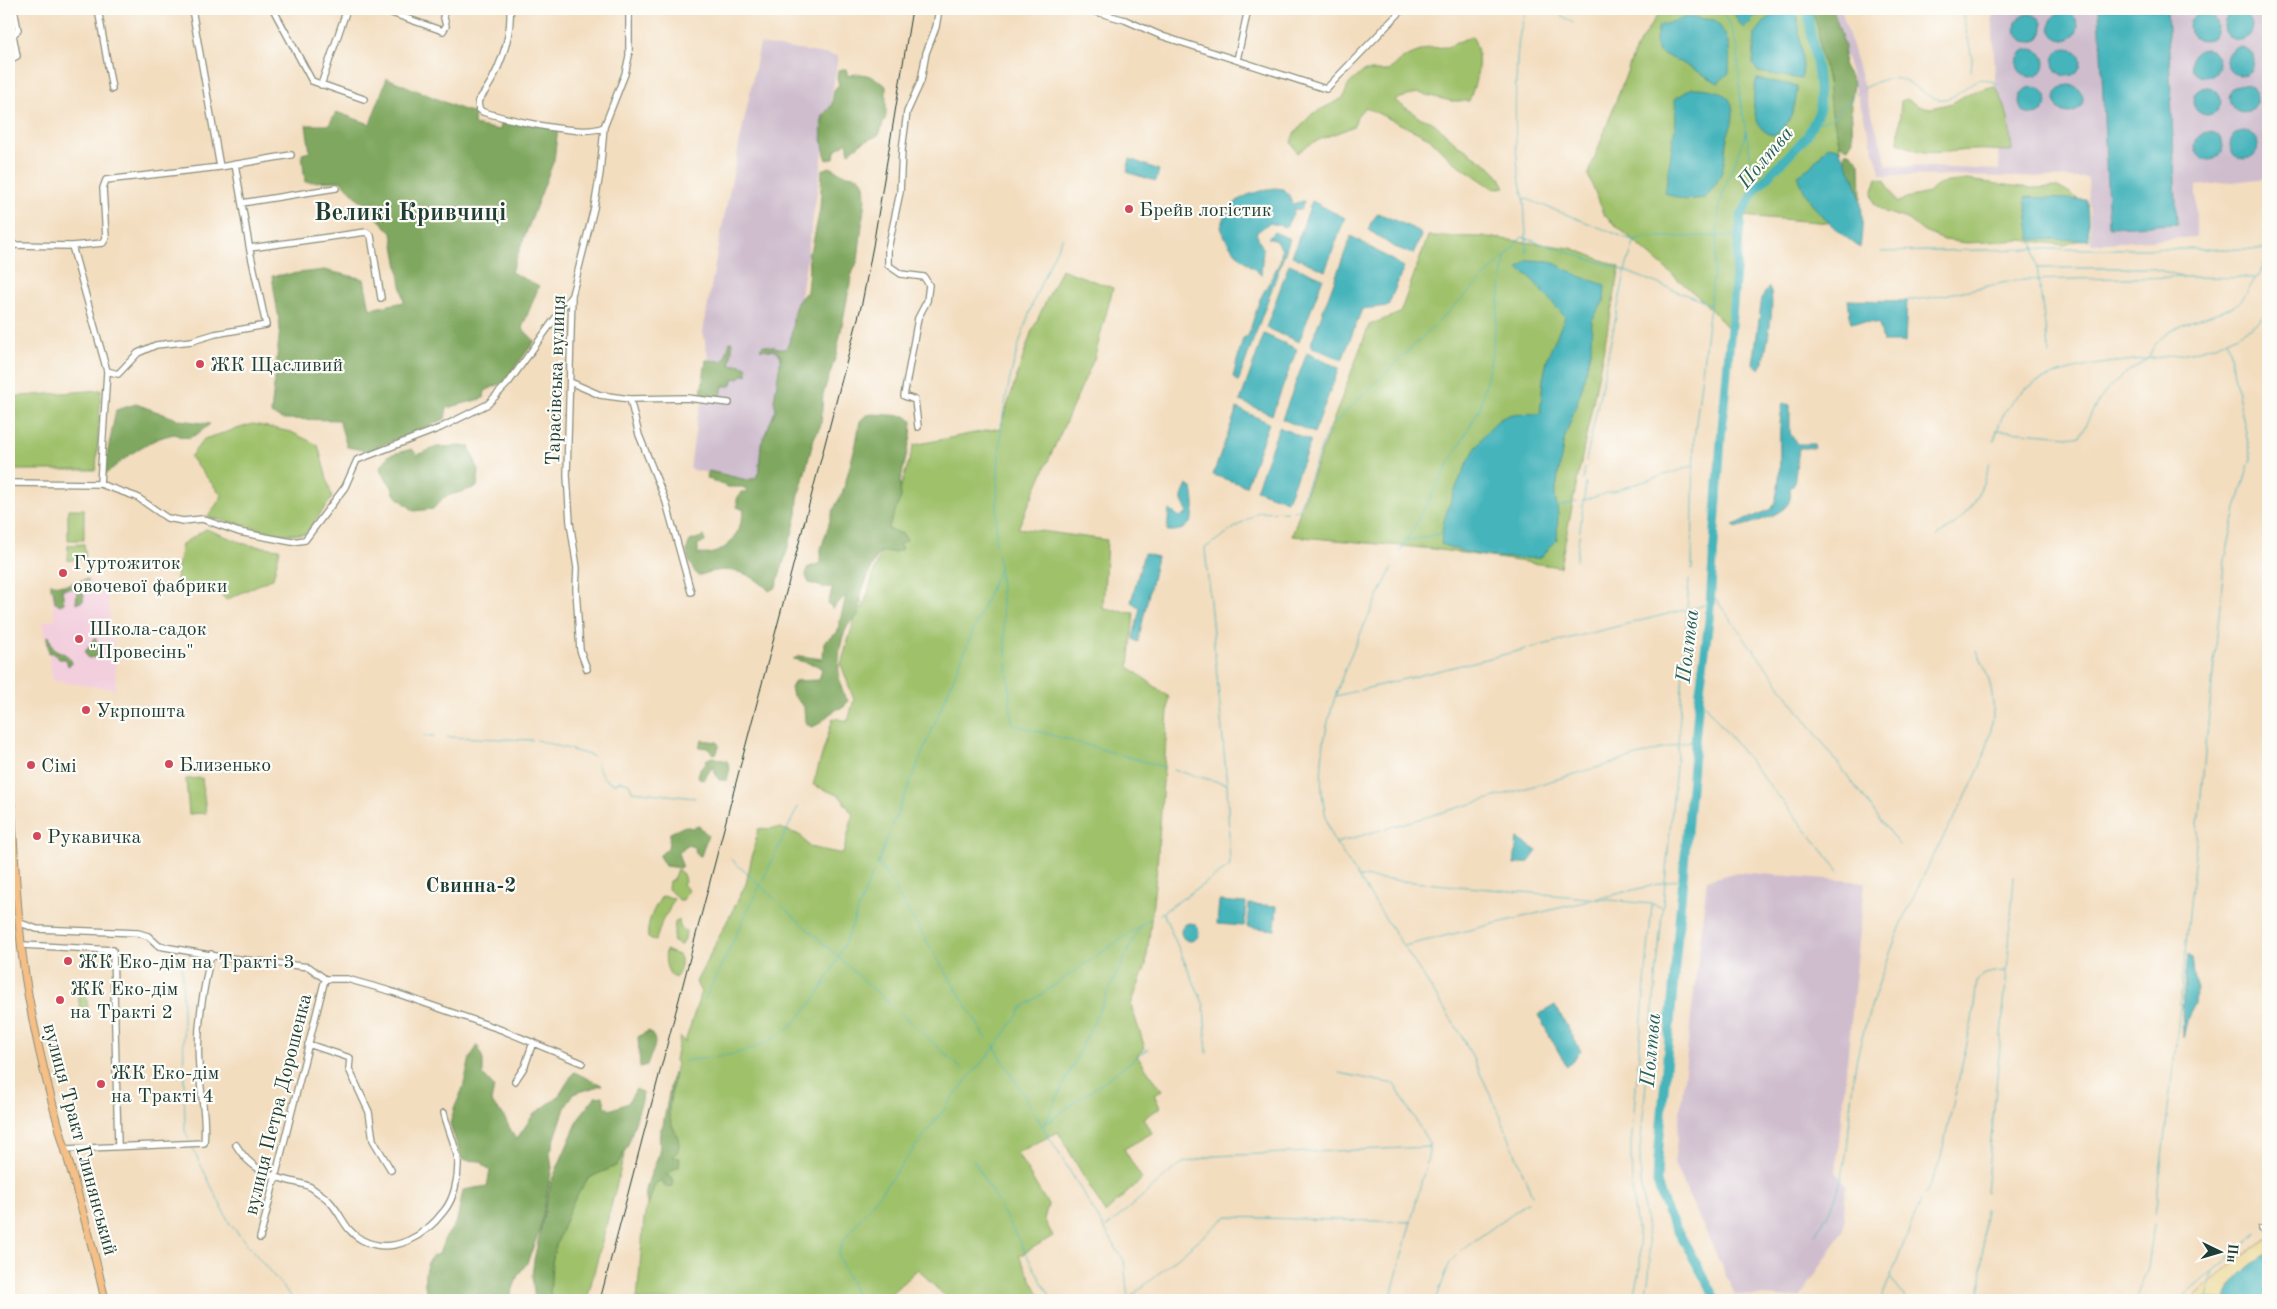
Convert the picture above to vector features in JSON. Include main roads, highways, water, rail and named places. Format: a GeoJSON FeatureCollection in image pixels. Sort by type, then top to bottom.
{"type":"FeatureCollection","features":[{"type":"Feature","properties":{"kind":"main road","name":"вулиця Тракт Глинянський"},"geometry":{"type":"LineString","coordinates":[[9,784],[20,925],[32,1014],[105,1300]]}},
{"type":"Feature","properties":{"kind":"water"},"geometry":{"type":"Polygon","coordinates":[[[1732,9],[1764,9],[1745,28],[1740,25],[1732,9]]]}},
{"type":"Feature","properties":{"kind":"water"},"geometry":{"type":"Polygon","coordinates":[[[1779,9],[1797,9],[1803,68],[1801,79],[1758,72],[1753,64],[1755,34],[1765,21],[1779,9]]]}},
{"type":"Feature","properties":{"kind":"water"},"geometry":{"type":"Polygon","coordinates":[[[2099,9],[2167,9],[2177,224],[2109,227],[2099,9]]]}},
{"type":"Feature","properties":{"kind":"water"},"geometry":{"type":"Polygon","coordinates":[[[2064,12],[2074,16],[2078,26],[2074,36],[2064,40],[2054,36],[2050,26],[2054,16],[2064,12]]]}},
{"type":"Feature","properties":{"kind":"water"},"geometry":{"type":"Polygon","coordinates":[[[2238,12],[2248,16],[2252,26],[2248,36],[2238,40],[2228,36],[2224,26],[2228,16],[2238,12]]]}},
{"type":"Feature","properties":{"kind":"water"},"geometry":{"type":"Polygon","coordinates":[[[2203,13],[2213,17],[2217,27],[2213,37],[2203,41],[2193,37],[2189,27],[2193,17],[2203,13]]]}},
{"type":"Feature","properties":{"kind":"water"},"geometry":{"type":"Polygon","coordinates":[[[2029,14],[2039,18],[2043,28],[2039,38],[2029,42],[2019,38],[2015,28],[2019,18],[2029,14]]]}},
{"type":"Feature","properties":{"kind":"water"},"geometry":{"type":"Polygon","coordinates":[[[1687,17],[1715,20],[1727,39],[1729,73],[1718,83],[1659,52],[1655,43],[1659,26],[1687,17]]]}},
{"type":"Feature","properties":{"kind":"water"},"geometry":{"type":"Polygon","coordinates":[[[2240,47],[2250,51],[2254,61],[2250,71],[2240,75],[2230,71],[2226,61],[2230,51],[2240,47]]]}},
{"type":"Feature","properties":{"kind":"water"},"geometry":{"type":"Polygon","coordinates":[[[2067,48],[2077,52],[2081,62],[2077,72],[2067,76],[2057,72],[2053,62],[2057,52],[2067,48]]]}},
{"type":"Feature","properties":{"kind":"water"},"geometry":{"type":"Polygon","coordinates":[[[2031,49],[2041,53],[2045,63],[2041,73],[2031,77],[2021,73],[2017,63],[2021,53],[2031,49]]]}},
{"type":"Feature","properties":{"kind":"water"},"geometry":{"type":"Polygon","coordinates":[[[2205,49],[2215,53],[2219,63],[2215,73],[2205,77],[2195,73],[2191,63],[2195,53],[2205,49]]]}},
{"type":"Feature","properties":{"kind":"water"},"geometry":{"type":"Polygon","coordinates":[[[1757,79],[1797,86],[1792,114],[1785,126],[1774,135],[1766,132],[1757,120],[1754,94],[1757,79]]]}},
{"type":"Feature","properties":{"kind":"water"},"geometry":{"type":"Polygon","coordinates":[[[2243,84],[2253,88],[2257,98],[2253,108],[2243,112],[2233,108],[2229,98],[2233,88],[2243,84]]]}},
{"type":"Feature","properties":{"kind":"water"},"geometry":{"type":"Polygon","coordinates":[[[2069,85],[2079,89],[2083,99],[2079,109],[2069,113],[2059,109],[2055,99],[2059,89],[2069,85]]]}},
{"type":"Feature","properties":{"kind":"water"},"geometry":{"type":"Polygon","coordinates":[[[2033,87],[2043,91],[2047,101],[2043,111],[2033,115],[2023,111],[2019,101],[2023,91],[2033,87]]]}},
{"type":"Feature","properties":{"kind":"water"},"geometry":{"type":"Polygon","coordinates":[[[2207,87],[2217,91],[2221,101],[2217,111],[2207,115],[2197,111],[2193,101],[2197,91],[2207,87]]]}},
{"type":"Feature","properties":{"kind":"water"},"geometry":{"type":"Polygon","coordinates":[[[1692,88],[1710,89],[1724,94],[1732,105],[1733,113],[1727,138],[1724,164],[1717,182],[1705,198],[1684,200],[1665,193],[1676,120],[1675,99],[1692,88]]]}},
{"type":"Feature","properties":{"kind":"water"},"geometry":{"type":"Polygon","coordinates":[[[2244,131],[2254,135],[2258,145],[2254,155],[2244,159],[2234,155],[2230,145],[2234,135],[2244,131]]]}},
{"type":"Feature","properties":{"kind":"water"},"geometry":{"type":"Polygon","coordinates":[[[2209,132],[2219,136],[2223,146],[2219,156],[2209,160],[2199,156],[2195,146],[2199,136],[2209,132]]]}},
{"type":"Feature","properties":{"kind":"water"},"geometry":{"type":"Polygon","coordinates":[[[1828,146],[1838,148],[1852,173],[1860,196],[1862,234],[1860,248],[1815,208],[1802,187],[1798,175],[1810,167],[1828,146]]]}},
{"type":"Feature","properties":{"kind":"water"},"geometry":{"type":"Polygon","coordinates":[[[1130,159],[1159,170],[1156,181],[1129,173],[1127,170],[1130,159]]]}},
{"type":"Feature","properties":{"kind":"water"},"geometry":{"type":"Polygon","coordinates":[[[1275,188],[1284,189],[1289,195],[1292,204],[1304,201],[1301,210],[1293,209],[1294,212],[1286,227],[1269,223],[1256,233],[1263,249],[1261,275],[1232,248],[1221,227],[1230,209],[1241,198],[1256,192],[1275,188]]]}},
{"type":"Feature","properties":{"kind":"water"},"geometry":{"type":"Polygon","coordinates":[[[2025,197],[2087,200],[2089,240],[2031,239],[2025,197]]]}},
{"type":"Feature","properties":{"kind":"water"},"geometry":{"type":"Polygon","coordinates":[[[1312,201],[1345,218],[1325,271],[1292,256],[1312,201]]]}},
{"type":"Feature","properties":{"kind":"water"},"geometry":{"type":"Polygon","coordinates":[[[1378,213],[1419,231],[1421,236],[1413,254],[1392,246],[1369,230],[1370,224],[1378,213]]]}},
{"type":"Feature","properties":{"kind":"water"},"geometry":{"type":"Polygon","coordinates":[[[1274,232],[1290,239],[1238,382],[1233,377],[1243,338],[1248,336],[1260,299],[1280,262],[1282,249],[1276,241],[1268,238],[1274,232]]]}},
{"type":"Feature","properties":{"kind":"water"},"geometry":{"type":"Polygon","coordinates":[[[1351,236],[1404,267],[1388,306],[1362,309],[1342,360],[1310,346],[1351,236]]]}},
{"type":"Feature","properties":{"kind":"water"},"geometry":{"type":"Polygon","coordinates":[[[1528,260],[1550,261],[1579,276],[1605,285],[1604,301],[1592,320],[1591,348],[1582,388],[1564,440],[1555,495],[1558,514],[1557,540],[1540,558],[1502,557],[1465,552],[1441,544],[1443,524],[1460,478],[1484,435],[1493,425],[1511,414],[1540,414],[1543,379],[1548,356],[1565,317],[1529,276],[1518,269],[1528,260]]]}},
{"type":"Feature","properties":{"kind":"water"},"geometry":{"type":"Polygon","coordinates":[[[1289,264],[1323,278],[1299,342],[1266,328],[1289,264]]]}},
{"type":"Feature","properties":{"kind":"water"},"geometry":{"type":"Polygon","coordinates":[[[1769,287],[1772,302],[1770,323],[1764,362],[1760,369],[1753,364],[1762,297],[1769,287]]]}},
{"type":"Feature","properties":{"kind":"water"},"geometry":{"type":"Polygon","coordinates":[[[1848,300],[1907,301],[1905,342],[1883,342],[1879,323],[1851,322],[1848,300]]]}},
{"type":"Feature","properties":{"kind":"water"},"geometry":{"type":"Polygon","coordinates":[[[1264,334],[1297,349],[1272,415],[1240,401],[1264,334]]]}},
{"type":"Feature","properties":{"kind":"water"},"geometry":{"type":"Polygon","coordinates":[[[1307,353],[1339,368],[1314,433],[1282,419],[1307,353]]]}},
{"type":"Feature","properties":{"kind":"water"},"geometry":{"type":"Polygon","coordinates":[[[1783,403],[1790,405],[1790,433],[1797,444],[1814,444],[1815,448],[1799,448],[1794,484],[1790,487],[1790,497],[1787,505],[1776,514],[1736,528],[1733,525],[1772,509],[1780,470],[1780,430],[1783,403]]]}},
{"type":"Feature","properties":{"kind":"water"},"geometry":{"type":"Polygon","coordinates":[[[1237,408],[1269,423],[1246,486],[1213,475],[1237,408]]]}},
{"type":"Feature","properties":{"kind":"water"},"geometry":{"type":"Polygon","coordinates":[[[1279,427],[1311,441],[1287,501],[1256,490],[1279,427]]]}},
{"type":"Feature","properties":{"kind":"water"},"geometry":{"type":"Polygon","coordinates":[[[1187,485],[1192,488],[1194,512],[1192,518],[1184,528],[1177,531],[1167,531],[1169,510],[1180,517],[1187,514],[1182,499],[1187,485]]]}},
{"type":"Feature","properties":{"kind":"water"},"geometry":{"type":"Polygon","coordinates":[[[1144,553],[1157,557],[1138,642],[1133,639],[1140,608],[1131,602],[1144,553]]]}},
{"type":"Feature","properties":{"kind":"water"},"geometry":{"type":"Polygon","coordinates":[[[1517,838],[1537,851],[1529,862],[1514,865],[1517,838]]]}},
{"type":"Feature","properties":{"kind":"water"},"geometry":{"type":"Polygon","coordinates":[[[1219,901],[1246,903],[1244,926],[1217,924],[1219,901]]]}},
{"type":"Feature","properties":{"kind":"water"},"geometry":{"type":"Polygon","coordinates":[[[1249,904],[1277,906],[1275,930],[1247,927],[1249,904]]]}},
{"type":"Feature","properties":{"kind":"water"},"geometry":{"type":"Polygon","coordinates":[[[1190,923],[1196,926],[1199,932],[1196,938],[1190,941],[1184,938],[1181,932],[1184,926],[1190,923]]]}},
{"type":"Feature","properties":{"kind":"water"},"geometry":{"type":"Polygon","coordinates":[[[2188,955],[2192,958],[2196,991],[2195,1004],[2188,1017],[2183,1038],[2182,1006],[2188,955]]]}},
{"type":"Feature","properties":{"kind":"water"},"geometry":{"type":"Polygon","coordinates":[[[1555,1005],[1581,1051],[1567,1067],[1538,1015],[1555,1005]]]}},
{"type":"Feature","properties":{"kind":"water"},"geometry":{"type":"Polygon","coordinates":[[[2268,1254],[2268,1300],[2225,1300],[2231,1286],[2242,1273],[2268,1254]]]}},
{"type":"Feature","properties":{"kind":"waterway"},"geometry":{"type":"LineString","coordinates":[[1526,9],[1519,42],[1515,102],[1516,145],[1520,183],[1524,198],[1634,241],[1650,237],[1739,236]]}},
{"type":"Feature","properties":{"kind":"waterway"},"geometry":{"type":"LineString","coordinates":[[1552,9],[1573,23]]}},
{"type":"Feature","properties":{"kind":"waterway"},"geometry":{"type":"LineString","coordinates":[[1721,9],[1732,30],[1738,50],[1740,97],[1756,189]]}},
{"type":"Feature","properties":{"kind":"waterway","name":"Полтва"},"geometry":{"type":"LineString","coordinates":[[1717,1300],[1667,1212],[1657,1183],[1658,1158],[1699,698],[1709,620],[1721,439],[1741,215],[1756,189],[1807,136],[1820,109],[1818,75],[1807,9]]}},
{"type":"Feature","properties":{"kind":"waterway"},"geometry":{"type":"LineString","coordinates":[[1962,12],[1972,58],[1971,71]]}},
{"type":"Feature","properties":{"kind":"waterway"},"geometry":{"type":"LineString","coordinates":[[1864,88],[1879,81],[1892,78],[1905,81],[1930,96],[1941,99],[1956,95],[1975,81],[1981,79],[1989,80],[1999,85]]}},
{"type":"Feature","properties":{"kind":"waterway"},"geometry":{"type":"LineString","coordinates":[[1814,124],[1830,119],[1857,93]]}},
{"type":"Feature","properties":{"kind":"waterway"},"geometry":{"type":"LineString","coordinates":[[1692,569],[1694,440],[1716,255],[1719,207],[1746,133]]}},
{"type":"Feature","properties":{"kind":"waterway"},"geometry":{"type":"LineString","coordinates":[[1524,199],[1527,253]]}},
{"type":"Feature","properties":{"kind":"waterway"},"geometry":{"type":"LineString","coordinates":[[995,545],[1003,416],[1012,370],[1034,301],[1063,237]]}},
{"type":"Feature","properties":{"kind":"waterway"},"geometry":{"type":"LineString","coordinates":[[1400,552],[1480,408],[1491,359],[1505,257],[1522,237],[1625,271],[1710,304]]}},
{"type":"Feature","properties":{"kind":"waterway"},"geometry":{"type":"LineString","coordinates":[[2033,238],[2049,355]]}},
{"type":"Feature","properties":{"kind":"waterway"},"geometry":{"type":"LineString","coordinates":[[1586,461],[1626,268],[1634,242]]}},
{"type":"Feature","properties":{"kind":"waterway"},"geometry":{"type":"LineString","coordinates":[[1881,252],[2034,249],[2268,249]]}},
{"type":"Feature","properties":{"kind":"waterway"},"geometry":{"type":"LineString","coordinates":[[2186,277],[2256,278],[2268,257]]}},
{"type":"Feature","properties":{"kind":"waterway"},"geometry":{"type":"LineString","coordinates":[[1293,511],[1298,510],[1328,429],[1504,258]]}},
{"type":"Feature","properties":{"kind":"waterway"},"geometry":{"type":"LineString","coordinates":[[2037,268],[2150,268],[2182,276]]}},
{"type":"Feature","properties":{"kind":"waterway"},"geometry":{"type":"LineString","coordinates":[[1903,301],[1929,298],[2017,280],[2185,277]]}},
{"type":"Feature","properties":{"kind":"waterway"},"geometry":{"type":"LineString","coordinates":[[1997,430],[2080,437],[2093,410],[2107,390],[2124,374],[2149,358],[2158,341],[2184,324],[2226,310],[2235,305],[2243,298],[2256,278]]}},
{"type":"Feature","properties":{"kind":"waterway"},"geometry":{"type":"LineString","coordinates":[[1994,441],[2005,412],[2011,403],[2026,389],[2044,379],[2065,371],[2088,366],[2176,355],[2201,349],[2237,335],[2268,313]]}},
{"type":"Feature","properties":{"kind":"waterway"},"geometry":{"type":"LineString","coordinates":[[2155,1214],[2176,1044],[2224,565],[2236,509],[2251,458],[2227,340]]}},
{"type":"Feature","properties":{"kind":"waterway"},"geometry":{"type":"LineString","coordinates":[[1936,536],[1956,523],[1971,506],[1982,486],[1990,463]]}},
{"type":"Feature","properties":{"kind":"waterway"},"geometry":{"type":"LineString","coordinates":[[1582,501],[1693,466]]}},
{"type":"Feature","properties":{"kind":"waterway"},"geometry":{"type":"LineString","coordinates":[[1583,480],[1585,468]]}},
{"type":"Feature","properties":{"kind":"waterway"},"geometry":{"type":"LineString","coordinates":[[1576,560],[1586,483]]}},
{"type":"Feature","properties":{"kind":"waterway"},"geometry":{"type":"LineString","coordinates":[[1556,507],[1577,502]]}},
{"type":"Feature","properties":{"kind":"waterway"},"geometry":{"type":"LineString","coordinates":[[1160,914],[1230,866],[1227,784],[1205,548],[1258,512],[1287,511]]}},
{"type":"Feature","properties":{"kind":"waterway"},"geometry":{"type":"LineString","coordinates":[[1405,541],[1443,533]]}},
{"type":"Feature","properties":{"kind":"waterway"},"geometry":{"type":"LineString","coordinates":[[998,555],[1012,724],[1164,767]]}},
{"type":"Feature","properties":{"kind":"waterway"},"geometry":{"type":"LineString","coordinates":[[1392,568],[1361,632],[1335,698],[1326,733],[1322,767],[1323,802],[1332,837],[1461,1034],[1498,1110],[1532,1195]]}},
{"type":"Feature","properties":{"kind":"waterway"},"geometry":{"type":"LineString","coordinates":[[892,826],[998,571]]}},
{"type":"Feature","properties":{"kind":"waterway"},"geometry":{"type":"LineString","coordinates":[[1643,1300],[1649,1277],[1650,1254],[1641,1186],[1640,1148],[1678,745],[1689,580]]}},
{"type":"Feature","properties":{"kind":"waterway"},"geometry":{"type":"LineString","coordinates":[[1711,593],[1899,845]]}},
{"type":"Feature","properties":{"kind":"waterway"},"geometry":{"type":"LineString","coordinates":[[1336,696],[1704,605]]}},
{"type":"Feature","properties":{"kind":"waterway"},"geometry":{"type":"LineString","coordinates":[[1815,1234],[1829,1211],[1844,1167],[1848,1144],[1854,1074],[1859,1049],[1882,974],[1934,855],[1976,775],[1988,741],[1993,714],[1992,695],[1985,669],[1977,651]]}},
{"type":"Feature","properties":{"kind":"waterway"},"geometry":{"type":"LineString","coordinates":[[1699,698],[1839,871]]}},
{"type":"Feature","properties":{"kind":"waterway"},"geometry":{"type":"LineString","coordinates":[[424,736],[434,736]]}},
{"type":"Feature","properties":{"kind":"waterway"},"geometry":{"type":"LineString","coordinates":[[447,737],[532,740]]}},
{"type":"Feature","properties":{"kind":"waterway"},"geometry":{"type":"LineString","coordinates":[[1336,843],[1696,739]]}},
{"type":"Feature","properties":{"kind":"waterway"},"geometry":{"type":"LineString","coordinates":[[537,740],[593,756]]}},
{"type":"Feature","properties":{"kind":"waterway"},"geometry":{"type":"LineString","coordinates":[[597,763],[605,779],[616,784],[619,781],[629,783],[632,791],[695,798]]}},
{"type":"Feature","properties":{"kind":"waterway"},"geometry":{"type":"LineString","coordinates":[[1173,770],[1227,784]]}},
{"type":"Feature","properties":{"kind":"waterway"},"geometry":{"type":"LineString","coordinates":[[705,999],[798,807]]}},
{"type":"Feature","properties":{"kind":"waterway"},"geometry":{"type":"LineString","coordinates":[[877,865],[889,834]]}},
{"type":"Feature","properties":{"kind":"waterway"},"geometry":{"type":"LineString","coordinates":[[731,859],[776,900]]}},
{"type":"Feature","properties":{"kind":"waterway"},"geometry":{"type":"LineString","coordinates":[[878,862],[987,1039]]}},
{"type":"Feature","properties":{"kind":"waterway"},"geometry":{"type":"LineString","coordinates":[[684,1061],[705,1059],[749,1050],[769,1041],[789,1027],[806,1010],[834,966],[873,872]]}},
{"type":"Feature","properties":{"kind":"waterway"},"geometry":{"type":"LineString","coordinates":[[1925,1194],[1939,1165],[1972,1021],[1977,981],[1983,975],[2007,971],[2014,876]]}},
{"type":"Feature","properties":{"kind":"waterway"},"geometry":{"type":"LineString","coordinates":[[1359,877],[1652,904],[1661,907]]}},
{"type":"Feature","properties":{"kind":"waterway"},"geometry":{"type":"LineString","coordinates":[[1596,899],[1683,878]]}},
{"type":"Feature","properties":{"kind":"waterway"},"geometry":{"type":"LineString","coordinates":[[1404,946],[1592,900]]}},
{"type":"Feature","properties":{"kind":"waterway"},"geometry":{"type":"LineString","coordinates":[[1632,1300],[1639,1275],[1640,1254],[1633,1200],[1631,1145],[1652,904]]}},
{"type":"Feature","properties":{"kind":"waterway"},"geometry":{"type":"LineString","coordinates":[[781,905],[891,1005]]}},
{"type":"Feature","properties":{"kind":"waterway"},"geometry":{"type":"LineString","coordinates":[[1163,913],[1204,1005],[1207,1053]]}},
{"type":"Feature","properties":{"kind":"waterway"},"geometry":{"type":"LineString","coordinates":[[859,1300],[839,1258],[841,1247],[849,1233],[969,1077],[995,1048],[1023,1007],[1150,919]]}},
{"type":"Feature","properties":{"kind":"waterway"},"geometry":{"type":"LineString","coordinates":[[1044,1125],[1139,928]]}},
{"type":"Feature","properties":{"kind":"waterway"},"geometry":{"type":"LineString","coordinates":[[182,958],[185,1131],[189,1139]]}},
{"type":"Feature","properties":{"kind":"waterway"},"geometry":{"type":"LineString","coordinates":[[1986,1192],[2007,972]]}},
{"type":"Feature","properties":{"kind":"waterway"},"geometry":{"type":"LineString","coordinates":[[897,1010],[963,1070]]}},
{"type":"Feature","properties":{"kind":"waterway"},"geometry":{"type":"LineString","coordinates":[[993,1044],[1124,1261],[1128,1299]]}},
{"type":"Feature","properties":{"kind":"waterway"},"geometry":{"type":"LineString","coordinates":[[1044,1125],[1148,1049]]}},
{"type":"Feature","properties":{"kind":"waterway"},"geometry":{"type":"LineString","coordinates":[[1339,1073],[1394,1084],[1429,1143],[1429,1153],[1390,1300]]}},
{"type":"Feature","properties":{"kind":"waterway"},"geometry":{"type":"LineString","coordinates":[[192,1147],[230,1224],[294,1300]]}},
{"type":"Feature","properties":{"kind":"waterway"},"geometry":{"type":"LineString","coordinates":[[1106,1228],[1183,1163],[1214,1156],[1429,1147]]}},
{"type":"Feature","properties":{"kind":"waterway"},"geometry":{"type":"LineString","coordinates":[[973,1159],[1052,1300]]}},
{"type":"Feature","properties":{"kind":"waterway"},"geometry":{"type":"LineString","coordinates":[[1881,1300],[1921,1201]]}},
{"type":"Feature","properties":{"kind":"waterway"},"geometry":{"type":"LineString","coordinates":[[1436,1300],[1450,1262],[1463,1249],[1528,1202]]}},
{"type":"Feature","properties":{"kind":"waterway"},"geometry":{"type":"LineString","coordinates":[[1977,1300],[1981,1283],[1985,1209]]}},
{"type":"Feature","properties":{"kind":"waterway"},"geometry":{"type":"LineString","coordinates":[[1128,1299],[1226,1217],[1411,1222]]}},
{"type":"Feature","properties":{"kind":"waterway"},"geometry":{"type":"LineString","coordinates":[[2135,1300],[2148,1267],[2154,1224]]}},
{"type":"Feature","properties":{"kind":"waterway"},"geometry":{"type":"LineString","coordinates":[[2179,1300],[2258,1233]]}},
{"type":"Feature","properties":{"kind":"waterway"},"geometry":{"type":"LineString","coordinates":[[2208,1300],[2213,1273]]}},
{"type":"Feature","properties":{"kind":"waterway"},"geometry":{"type":"LineString","coordinates":[[1891,1279],[1907,1300]]}},
{"type":"Feature","properties":{"kind":"railway"},"geometry":{"type":"LineString","coordinates":[[600,1300],[862,303],[912,9]]}},
{"type":"Feature","properties":{"kind":"place","name":"Брейв логістик"},"geometry":{"type":"Point","coordinates":[1129,209]}},
{"type":"Feature","properties":{"kind":"place","name":"ЖК Щасливий"},"geometry":{"type":"Point","coordinates":[200,364]}},
{"type":"Feature","properties":{"kind":"place","name":"Гуртожиток овочевої фабрики"},"geometry":{"type":"Point","coordinates":[63,573]}},
{"type":"Feature","properties":{"kind":"place","name":"Школа-садок \"Провесінь\""},"geometry":{"type":"Point","coordinates":[79,639]}},
{"type":"Feature","properties":{"kind":"place","name":"Укрпошта"},"geometry":{"type":"Point","coordinates":[86,710]}},
{"type":"Feature","properties":{"kind":"place","name":"Близенько"},"geometry":{"type":"Point","coordinates":[169,764]}},
{"type":"Feature","properties":{"kind":"place","name":"Сімі"},"geometry":{"type":"Point","coordinates":[31,765]}},
{"type":"Feature","properties":{"kind":"place","name":"Рукавичка"},"geometry":{"type":"Point","coordinates":[37,836]}},
{"type":"Feature","properties":{"kind":"place","name":"ЖК Еко-дім на Тракті 3"},"geometry":{"type":"Point","coordinates":[68,961]}},
{"type":"Feature","properties":{"kind":"place","name":"ЖК Еко-дім на Тракті 2"},"geometry":{"type":"Point","coordinates":[60,1000]}},
{"type":"Feature","properties":{"kind":"place","name":"ЖК Еко-дім на Тракті 4"},"geometry":{"type":"Point","coordinates":[101,1084]}},
{"type":"Feature","properties":{"kind":"district","name":"Великі Кривчиці"},"geometry":{"type":"Point","coordinates":[410,211]}},
{"type":"Feature","properties":{"kind":"district","name":"Свинна-2"},"geometry":{"type":"Point","coordinates":[471,885]}}]}
